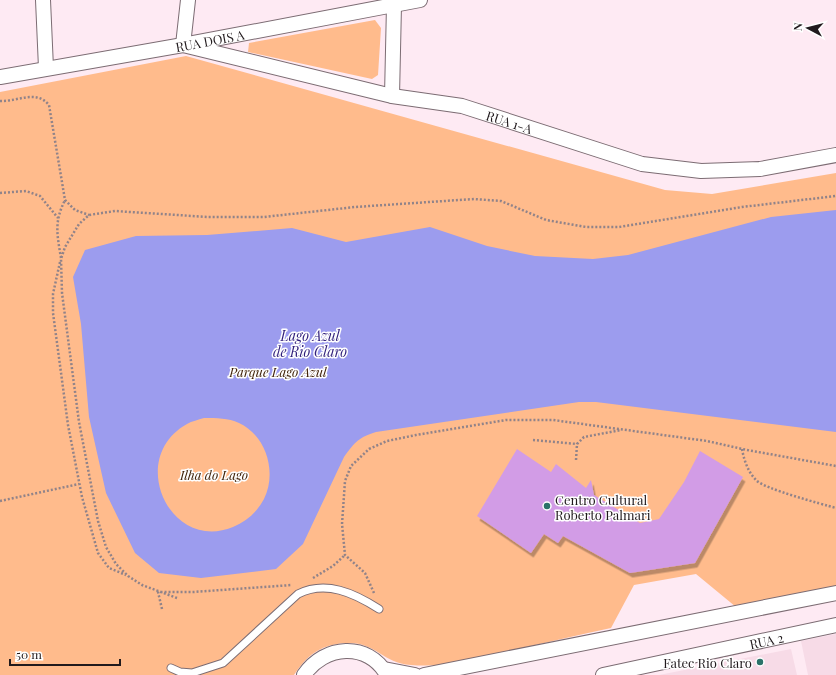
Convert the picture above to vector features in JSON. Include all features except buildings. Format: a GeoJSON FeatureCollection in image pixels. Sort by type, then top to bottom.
{"type":"FeatureCollection","features":[{"type":"Feature","properties":{"kind":"street"},"geometry":{"type":"LineString","coordinates":[[43,0],[46,68]]}},
{"type":"Feature","properties":{"kind":"street"},"geometry":{"type":"LineString","coordinates":[[183,45],[188,0]]}},
{"type":"Feature","properties":{"kind":"street","name":"RUA DOIS A"},"geometry":{"type":"LineString","coordinates":[[0,77],[183,45],[420,0]]}},
{"type":"Feature","properties":{"kind":"street"},"geometry":{"type":"LineString","coordinates":[[392,96],[394,5]]}},
{"type":"Feature","properties":{"kind":"street","name":"RUA 1-A"},"geometry":{"type":"LineString","coordinates":[[183,45],[392,96],[462,106],[649,165],[702,171],[760,168],[836,155]]}},
{"type":"Feature","properties":{"kind":"street"},"geometry":{"type":"LineString","coordinates":[[424,675],[836,593]]}},
{"type":"Feature","properties":{"kind":"street","name":"RUA 2"},"geometry":{"type":"LineString","coordinates":[[603,675],[836,625]]}},
{"type":"Feature","properties":{"kind":"street"},"geometry":{"type":"LineString","coordinates":[[304,675],[308,668],[321,658],[328,654],[344,650],[360,652],[368,656],[386,672],[415,675]]}},
{"type":"Feature","properties":{"kind":"lane"},"geometry":{"type":"LineString","coordinates":[[172,668],[180,672],[192,673],[223,662],[298,594],[310,588],[330,589],[351,593],[379,609]]}},
{"type":"Feature","properties":{"kind":"path"},"geometry":{"type":"LineString","coordinates":[[0,102],[35,96],[44,99],[49,105],[66,200],[75,210],[89,215],[115,211],[208,217],[264,217],[354,207],[474,200],[501,201],[546,220],[586,227],[619,227],[742,207],[836,196]]}},
{"type":"Feature","properties":{"kind":"path"},"geometry":{"type":"LineString","coordinates":[[0,193],[26,191],[40,196],[58,218]]}},
{"type":"Feature","properties":{"kind":"path"},"geometry":{"type":"LineString","coordinates":[[66,200],[58,218],[56,228],[61,259],[63,309],[90,484],[106,547],[116,564],[128,576]]}},
{"type":"Feature","properties":{"kind":"path"},"geometry":{"type":"LineString","coordinates":[[89,215],[73,233],[61,259],[53,294],[53,313],[68,425],[79,484],[88,523],[98,553],[109,568],[158,592],[177,598]]}},
{"type":"Feature","properties":{"kind":"path"},"geometry":{"type":"LineString","coordinates":[[379,609],[373,589],[365,573],[345,555],[342,524],[345,481],[351,466],[369,450],[386,441],[506,420],[553,420],[708,441],[742,449],[836,466]]}},
{"type":"Feature","properties":{"kind":"path"},"geometry":{"type":"LineString","coordinates":[[576,460],[577,444],[584,437],[623,430]]}},
{"type":"Feature","properties":{"kind":"path"},"geometry":{"type":"LineString","coordinates":[[533,440],[577,444]]}},
{"type":"Feature","properties":{"kind":"path"},"geometry":{"type":"LineString","coordinates":[[742,449],[744,461],[757,481],[786,493],[836,508]]}},
{"type":"Feature","properties":{"kind":"path"},"geometry":{"type":"LineString","coordinates":[[0,500],[79,484]]}},
{"type":"Feature","properties":{"kind":"path"},"geometry":{"type":"LineString","coordinates":[[310,580],[333,566],[345,555]]}},
{"type":"Feature","properties":{"kind":"path"},"geometry":{"type":"LineString","coordinates":[[158,592],[193,592],[295,585]]}},
{"type":"Feature","properties":{"kind":"path"},"geometry":{"type":"LineString","coordinates":[[158,592],[162,609]]}},
{"type":"Feature","properties":{"kind":"shaded area"},"geometry":{"type":"Polygon","coordinates":[[[836,634],[836,675],[808,675],[801,641],[836,634]]]}},
{"type":"Feature","properties":{"kind":"shaded area","name":"Fatec Rio Claro"},"geometry":{"type":"Polygon","coordinates":[[[791,649],[797,675],[659,675],[791,649]]]}},
{"type":"Feature","properties":{"kind":"green space"},"geometry":{"type":"Polygon","coordinates":[[[375,20],[381,28],[378,75],[372,79],[248,52],[249,43],[375,20]]]}},
{"type":"Feature","properties":{"kind":"green space","name":"Parque Lago Azul"},"geometry":{"type":"Polygon","coordinates":[[[186,56],[665,190],[712,194],[836,173],[836,587],[736,607],[696,574],[634,585],[611,628],[473,660],[449,664],[424,666],[400,663],[391,660],[369,647],[361,644],[350,643],[330,645],[312,654],[294,675],[0,675],[0,92],[186,56]]]}},
{"type":"Feature","properties":{"kind":"water","name":"Lago Azul de Rio Claro"},"geometry":{"type":"Polygon","coordinates":[[[836,210],[836,432],[596,402],[579,402],[376,432],[365,436],[351,447],[344,457],[303,544],[276,569],[201,578],[159,573],[135,553],[106,493],[89,417],[81,324],[73,277],[85,250],[136,236],[207,235],[292,228],[346,242],[430,227],[487,246],[535,256],[593,259],[628,255],[771,217],[836,210]],[[204,418],[187,424],[169,439],[160,458],[158,478],[164,498],[175,515],[191,527],[210,531],[233,527],[251,516],[264,499],[270,478],[267,456],[263,446],[249,429],[231,420],[204,418]]]}},
{"type":"Feature","properties":{"kind":"place","name":"Centro Cultural Roberto Palmari"},"geometry":{"type":"Point","coordinates":[547,506]}},
{"type":"Feature","properties":{"kind":"place","name":"Fatec Rio Claro"},"geometry":{"type":"Point","coordinates":[760,662]}},
{"type":"Feature","properties":{"kind":"park label","name":"Ilha do Lago"},"geometry":{"type":"Point","coordinates":[214,474]}}]}
